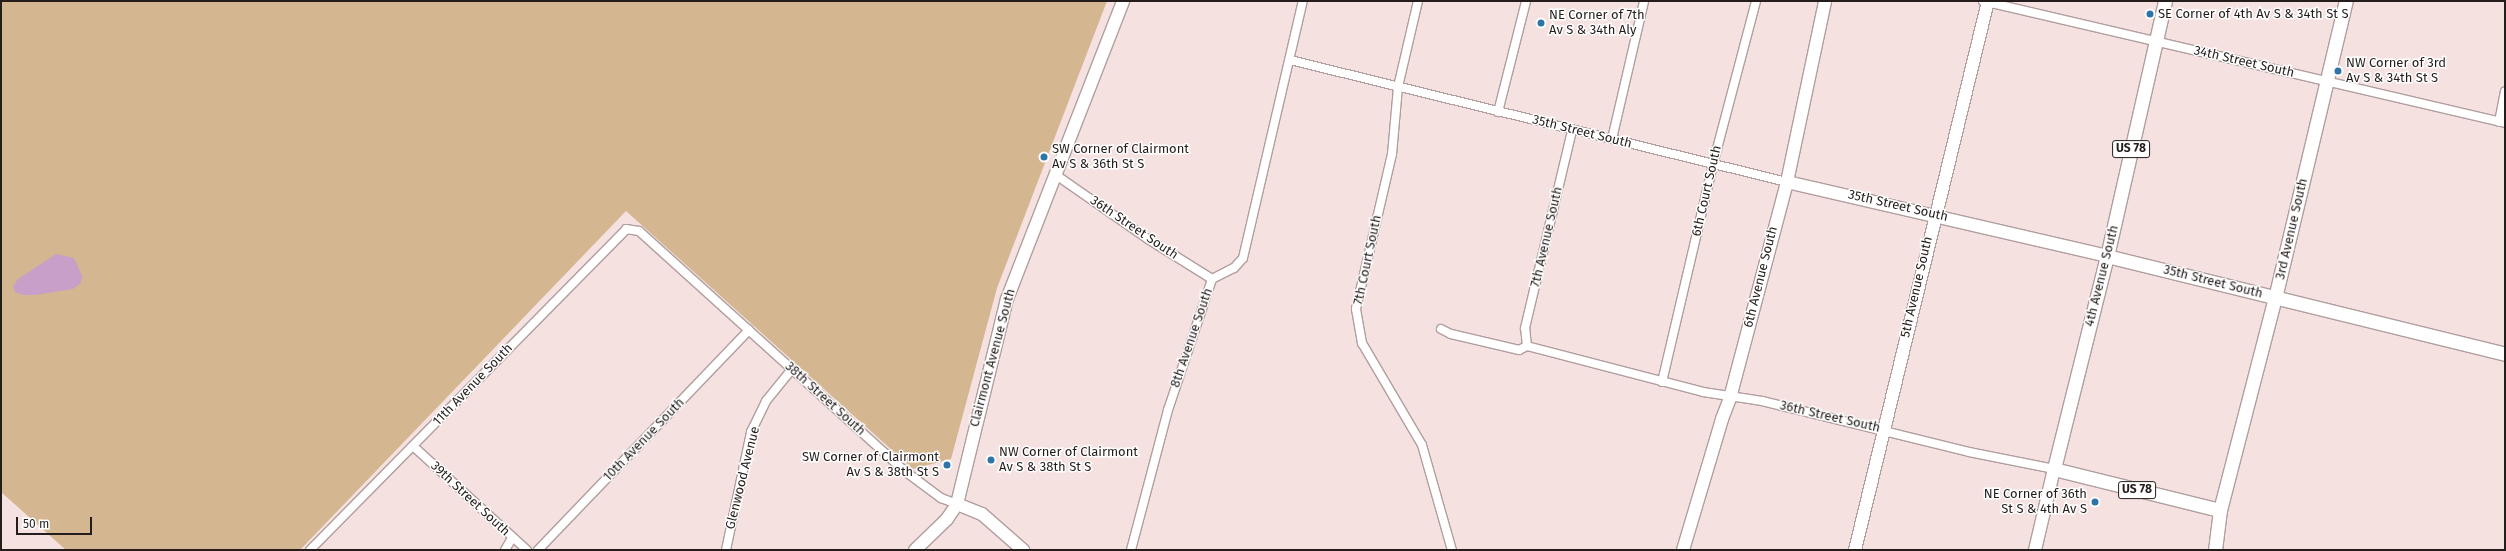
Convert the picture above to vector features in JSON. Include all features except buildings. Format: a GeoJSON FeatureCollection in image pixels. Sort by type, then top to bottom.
{"type":"FeatureCollection","features":[{"type":"Feature","properties":{"kind":"main road","name":"4th Avenue South"},"geometry":{"type":"LineString","coordinates":[[2054,469],[2107,256],[2165,1]]}},
{"type":"Feature","properties":{"kind":"main road","name":"3rd Avenue South"},"geometry":{"type":"LineString","coordinates":[[2215,550],[2220,510],[2275,298],[2346,1]]}},
{"type":"Feature","properties":{"kind":"main road","name":"35th Street South"},"geometry":{"type":"LineString","coordinates":[[2107,256],[2505,354]]}},
{"type":"Feature","properties":{"kind":"main road","name":"36th Street South"},"geometry":{"type":"LineString","coordinates":[[2054,469],[2220,510]]}},
{"type":"Feature","properties":{"kind":"street","name":"Clairmont Avenue South"},"geometry":{"type":"LineString","coordinates":[[915,550],[947,519],[956,504],[1007,298],[1123,1]]}},
{"type":"Feature","properties":{"kind":"street","name":"8th Avenue South"},"geometry":{"type":"LineString","coordinates":[[1131,550],[1168,410],[1212,279],[1234,268],[1243,258],[1303,1]]}},
{"type":"Feature","properties":{"kind":"street","name":"7th Court South"},"geometry":{"type":"LineString","coordinates":[[1418,1],[1398,87],[1392,154],[1356,309],[1362,343],[1422,445],[1452,550]]}},
{"type":"Feature","properties":{"kind":"street"},"geometry":{"type":"LineString","coordinates":[[1498,112],[1526,1]]}},
{"type":"Feature","properties":{"kind":"street"},"geometry":{"type":"LineString","coordinates":[[1612,139],[1644,1]]}},
{"type":"Feature","properties":{"kind":"street","name":"6th Court South"},"geometry":{"type":"LineString","coordinates":[[1662,382],[1713,164],[1756,1]]}},
{"type":"Feature","properties":{"kind":"street","name":"6th Avenue South"},"geometry":{"type":"LineString","coordinates":[[1683,550],[1722,419],[1730,398],[1787,182],[1825,1]]}},
{"type":"Feature","properties":{"kind":"street","name":"34th Street South"},"geometry":{"type":"LineString","coordinates":[[1986,1],[2502,122]]}},
{"type":"Feature","properties":{"kind":"street","name":"5th Avenue South"},"geometry":{"type":"LineString","coordinates":[[1855,550],[1986,1]]}},
{"type":"Feature","properties":{"kind":"street","name":"35th Street South"},"geometry":{"type":"LineString","coordinates":[[1290,60],[1787,182],[2107,256]]}},
{"type":"Feature","properties":{"kind":"street"},"geometry":{"type":"LineString","coordinates":[[2502,122],[2505,92]]}},
{"type":"Feature","properties":{"kind":"street","name":"7th Avenue South"},"geometry":{"type":"LineString","coordinates":[[1526,346],[1525,328],[1572,130]]}},
{"type":"Feature","properties":{"kind":"street","name":"36th Street South"},"geometry":{"type":"LineString","coordinates":[[1056,175],[1148,239],[1212,279]]}},
{"type":"Feature","properties":{"kind":"street","name":"11th Avenue South"},"geometry":{"type":"LineString","coordinates":[[310,550],[626,229],[639,231]]}},
{"type":"Feature","properties":{"kind":"street","name":"38th Street South"},"geometry":{"type":"LineString","coordinates":[[639,231],[902,468],[941,498],[982,514],[1023,550]]}},
{"type":"Feature","properties":{"kind":"street","name":"36th Street South"},"geometry":{"type":"LineString","coordinates":[[1441,328],[1451,334],[1519,350],[1526,346],[1662,382],[1730,398],[1762,401],[1969,452],[2054,469]]}},
{"type":"Feature","properties":{"kind":"street","name":"10th Avenue South"},"geometry":{"type":"LineString","coordinates":[[538,550],[749,330]]}},
{"type":"Feature","properties":{"kind":"street","name":"Glenwood Avenue"},"geometry":{"type":"LineString","coordinates":[[726,550],[751,432],[766,401],[792,369]]}},
{"type":"Feature","properties":{"kind":"street","name":"39th Street South"},"geometry":{"type":"LineString","coordinates":[[413,446],[512,538],[527,550]]}},
{"type":"Feature","properties":{"kind":"street","name":"4th Avenue South"},"geometry":{"type":"LineString","coordinates":[[2035,550],[2054,469]]}},
{"type":"Feature","properties":{"kind":"street"},"geometry":{"type":"LineString","coordinates":[[505,550],[512,538]]}},
{"type":"Feature","properties":{"kind":"shaded area"},"geometry":{"type":"Polygon","coordinates":[[[1,1],[1107,1],[997,288],[951,459],[913,469],[626,211],[300,550],[66,550],[1,492],[1,1]]]}},
{"type":"Feature","properties":{"kind":"shaded area"},"geometry":{"type":"Polygon","coordinates":[[[56,254],[74,258],[82,276],[81,283],[73,289],[35,295],[23,295],[15,292],[13,287],[18,279],[56,254]]]}},
{"type":"Feature","properties":{"kind":"place","name":"SE Corner of 4th Av S & 34th St S"},"geometry":{"type":"Point","coordinates":[2150,14]}},
{"type":"Feature","properties":{"kind":"place","name":"NE Corner of 7th Av S & 34th Aly"},"geometry":{"type":"Point","coordinates":[1541,23]}},
{"type":"Feature","properties":{"kind":"place","name":"NW Corner of 3rd Av S & 34th St S"},"geometry":{"type":"Point","coordinates":[2338,71]}},
{"type":"Feature","properties":{"kind":"place","name":"SW Corner of Clairmont Av S & 36th St S"},"geometry":{"type":"Point","coordinates":[1044,157]}},
{"type":"Feature","properties":{"kind":"place","name":"NW Corner of Clairmont Av S & 38th St S"},"geometry":{"type":"Point","coordinates":[991,460]}},
{"type":"Feature","properties":{"kind":"place","name":"SW Corner of Clairmont Av S & 38th St S"},"geometry":{"type":"Point","coordinates":[947,465]}},
{"type":"Feature","properties":{"kind":"place","name":"NE Corner of 36th St S & 4th Av S"},"geometry":{"type":"Point","coordinates":[2095,502]}}]}
